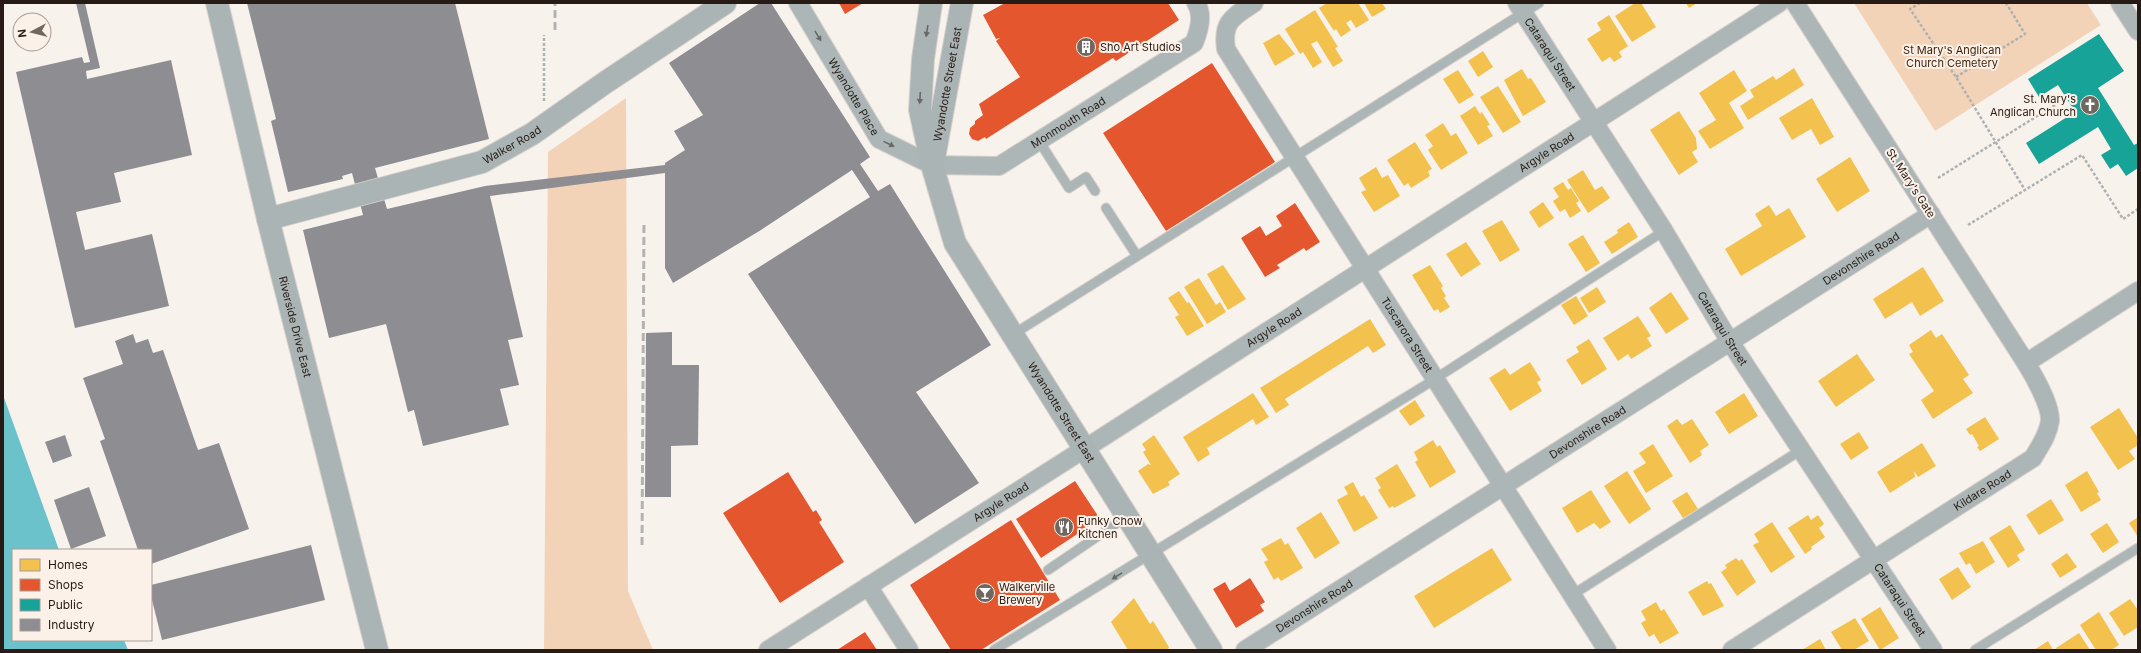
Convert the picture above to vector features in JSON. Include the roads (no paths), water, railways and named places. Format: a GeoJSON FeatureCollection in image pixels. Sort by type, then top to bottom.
{"type":"FeatureCollection","features":[{"type":"Feature","properties":{"kind":"main road","name":"Riverside Drive East"},"geometry":{"type":"LineString","coordinates":[[217,3],[268,219],[377,650]]}},
{"type":"Feature","properties":{"kind":"main road","name":"Walker Road"},"geometry":{"type":"LineString","coordinates":[[268,219],[482,162],[532,134],[606,82],[725,3]]}},
{"type":"Feature","properties":{"kind":"main road","name":"Wyandotte Street East"},"geometry":{"type":"LineString","coordinates":[[931,3],[923,59],[920,110],[932,165],[955,243],[1211,650]]}},
{"type":"Feature","properties":{"kind":"main road","name":"Wyandotte Street East"},"geometry":{"type":"LineString","coordinates":[[932,165],[962,3]]}},
{"type":"Feature","properties":{"kind":"street","name":"Wyandotte Place"},"geometry":{"type":"LineString","coordinates":[[798,3],[879,139],[932,165]]}},
{"type":"Feature","properties":{"kind":"street","name":"Monmouth Road"},"geometry":{"type":"LineString","coordinates":[[932,165],[999,166],[1194,42],[1200,28],[1199,7],[1196,3]]}},
{"type":"Feature","properties":{"kind":"street","name":"Tuscarora Street"},"geometry":{"type":"LineString","coordinates":[[1254,3],[1233,17],[1224,33],[1226,49],[1606,650]]}},
{"type":"Feature","properties":{"kind":"street","name":"Argyle Road"},"geometry":{"type":"LineString","coordinates":[[768,650],[1084,450],[1779,3]]}},
{"type":"Feature","properties":{"kind":"street","name":"St. Mary's Gate"},"geometry":{"type":"LineString","coordinates":[[1795,3],[2026,362]]}},
{"type":"Feature","properties":{"kind":"street"},"geometry":{"type":"LineString","coordinates":[[2120,3],[2138,31]]}},
{"type":"Feature","properties":{"kind":"street","name":"Cataraqui Street"},"geometry":{"type":"LineString","coordinates":[[1520,8],[1664,232],[1730,342],[1933,650]]}},
{"type":"Feature","properties":{"kind":"street","name":"Devonshire Road"},"geometry":{"type":"LineString","coordinates":[[1245,650],[1931,214]]}},
{"type":"Feature","properties":{"kind":"street"},"geometry":{"type":"LineString","coordinates":[[2026,362],[2138,292]]}},
{"type":"Feature","properties":{"kind":"street","name":"Kildare Road"},"geometry":{"type":"LineString","coordinates":[[1732,650],[2033,458],[2046,438],[2050,419],[2040,387],[2026,362]]}},
{"type":"Feature","properties":{"kind":"street"},"geometry":{"type":"LineString","coordinates":[[868,586],[909,650]]}},
{"type":"Feature","properties":{"kind":"lane"},"geometry":{"type":"LineString","coordinates":[[1012,335],[1294,157],[1520,8],[1539,3]]}},
{"type":"Feature","properties":{"kind":"lane"},"geometry":{"type":"LineString","coordinates":[[1039,141],[1069,188],[1086,177],[1095,191]]}},
{"type":"Feature","properties":{"kind":"lane"},"geometry":{"type":"LineString","coordinates":[[1106,208],[1137,256]]}},
{"type":"Feature","properties":{"kind":"lane"},"geometry":{"type":"LineString","coordinates":[[994,650],[1434,379],[1664,232]]}},
{"type":"Feature","properties":{"kind":"lane"},"geometry":{"type":"LineString","coordinates":[[1572,595],[1801,450]]}},
{"type":"Feature","properties":{"kind":"lane"},"geometry":{"type":"LineString","coordinates":[[1048,570],[1126,517]]}},
{"type":"Feature","properties":{"kind":"lane"},"geometry":{"type":"LineString","coordinates":[[1975,650],[2138,548]]}},
{"type":"Feature","properties":{"kind":"water"},"geometry":{"type":"Polygon","coordinates":[[[3,395],[59,549],[12,549],[12,641],[124,641],[128,650],[3,650],[3,395]]]}},
{"type":"Feature","properties":{"kind":"railway"},"geometry":{"type":"LineString","coordinates":[[555,3],[555,30]]}},
{"type":"Feature","properties":{"kind":"railway"},"geometry":{"type":"LineString","coordinates":[[642,545],[644,222]]}},
{"type":"Feature","properties":{"kind":"place","name":"Sho Art Studios"},"geometry":{"type":"Point","coordinates":[1086,47]}},
{"type":"Feature","properties":{"kind":"place","name":"St. Mary's Anglican Church"},"geometry":{"type":"Point","coordinates":[2090,105]}},
{"type":"Feature","properties":{"kind":"place","name":"Funky Chow Kitchen"},"geometry":{"type":"Point","coordinates":[1064,527]}},
{"type":"Feature","properties":{"kind":"place","name":"Walkerville Brewery"},"geometry":{"type":"Point","coordinates":[985,593]}},
{"type":"Feature","properties":{"kind":"park label","name":"St Mary's Anglican Church Cemetery"},"geometry":{"type":"Point","coordinates":[1952,56]}}]}
